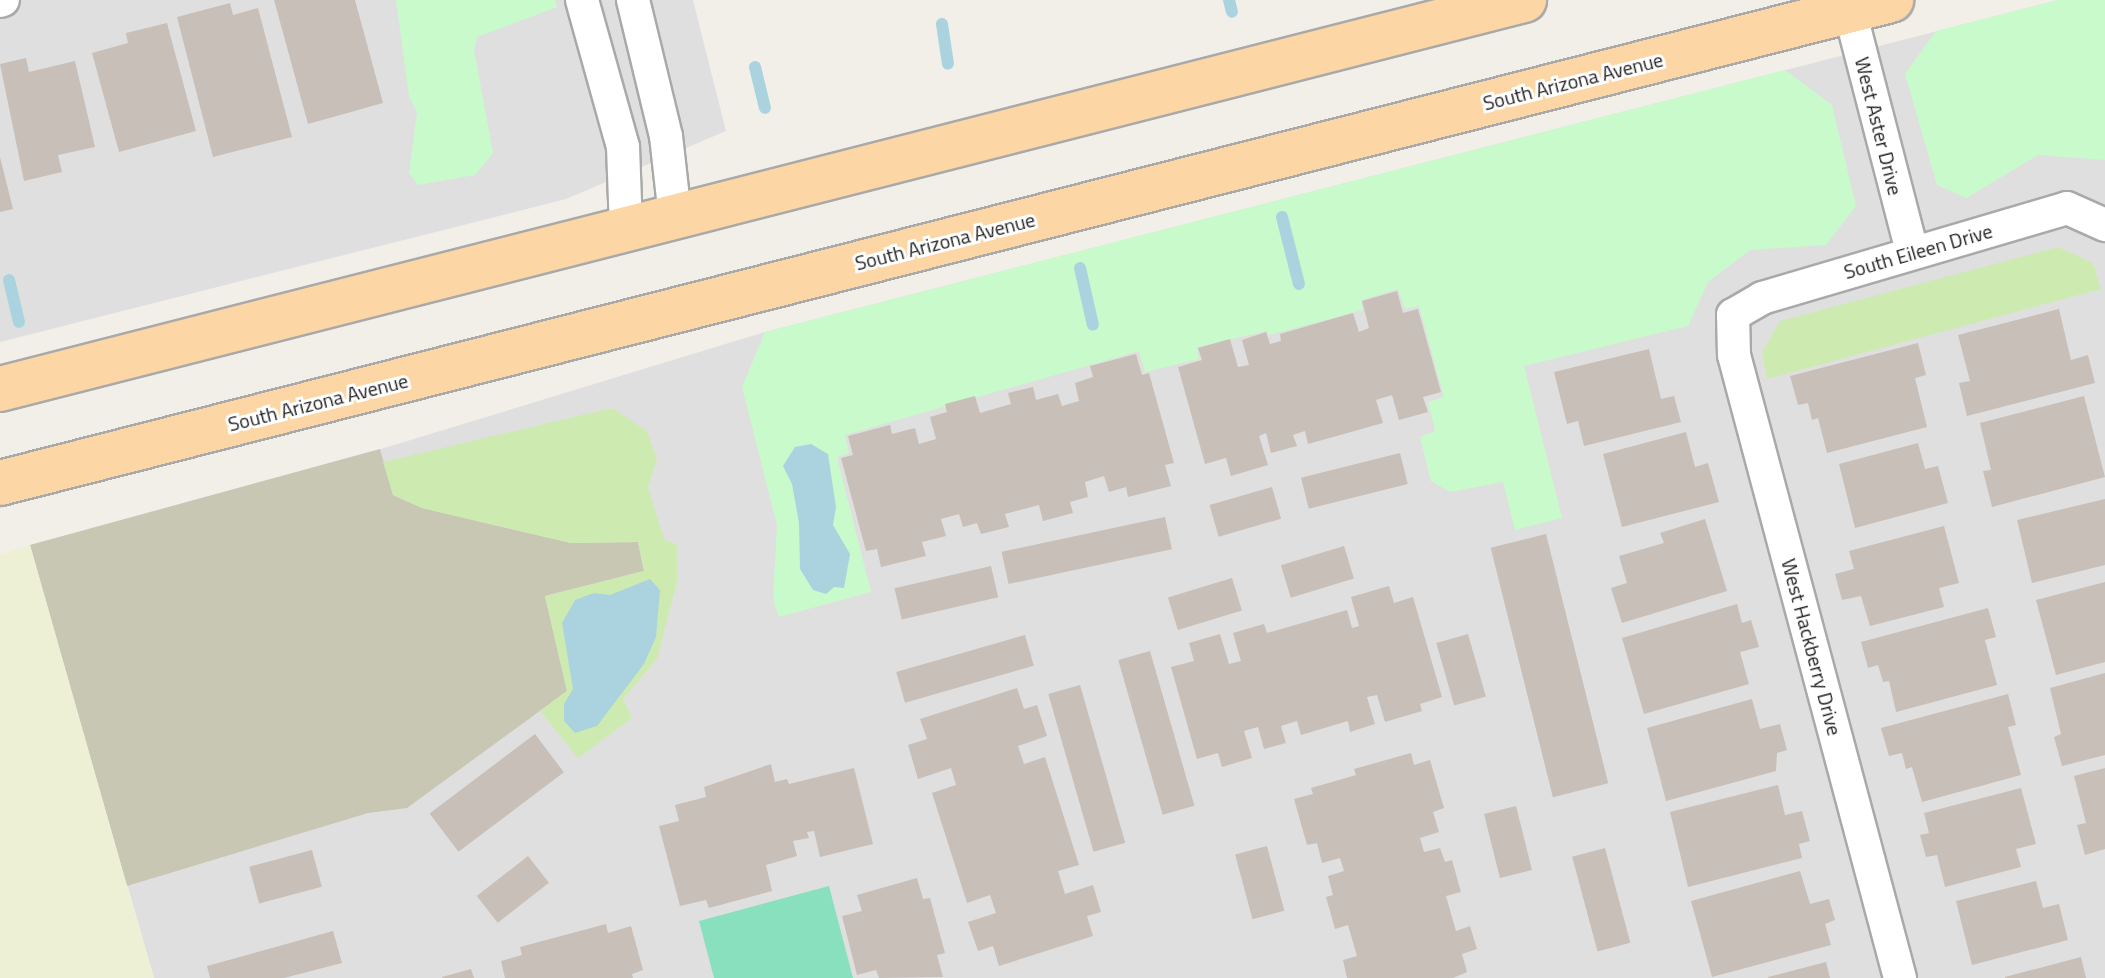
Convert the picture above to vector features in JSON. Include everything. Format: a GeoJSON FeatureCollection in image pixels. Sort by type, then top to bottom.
{"type":"FeatureCollection","features":[{"type":"Feature","properties":{"kind":"main road"},"geometry":{"type":"LineString","coordinates":[[0,389],[1524,0]]}},
{"type":"Feature","properties":{"kind":"main road","name":"South Arizona Avenue"},"geometry":{"type":"LineString","coordinates":[[0,483],[1848,5],[1891,0]]}},
{"type":"Feature","properties":{"kind":"street"},"geometry":{"type":"LineString","coordinates":[[582,0],[623,147],[626,229]]}},
{"type":"Feature","properties":{"kind":"street"},"geometry":{"type":"LineString","coordinates":[[633,0],[666,136],[675,216]]}},
{"type":"Feature","properties":{"kind":"street","name":"West Aster Drive"},"geometry":{"type":"LineString","coordinates":[[1848,5],[1912,252]]}},
{"type":"Feature","properties":{"kind":"street","name":"South Eileen Drive"},"geometry":{"type":"LineString","coordinates":[[1733,315],[1762,298],[2067,208],[2105,225]]}},
{"type":"Feature","properties":{"kind":"street","name":"West Hackberry Drive"},"geometry":{"type":"LineString","coordinates":[[1733,315],[1734,355],[1900,978]]}},
{"type":"Feature","properties":{"kind":"shaded area"},"geometry":{"type":"Polygon","coordinates":[[[0,0],[693,0],[726,131],[566,199],[0,342],[0,0]]]}},
{"type":"Feature","properties":{"kind":"shaded area"},"geometry":{"type":"Polygon","coordinates":[[[2058,0],[2105,0],[2105,978],[154,978],[30,545],[381,449],[765,332],[2058,0]]]}},
{"type":"Feature","properties":{"kind":"shaded area"},"geometry":{"type":"Polygon","coordinates":[[[380,449],[393,495],[422,508],[571,543],[638,542],[644,571],[545,596],[567,691],[407,808],[368,813],[127,886],[30,545],[380,449]]]}},
{"type":"Feature","properties":{"kind":"shaded area"},"geometry":{"type":"Polygon","coordinates":[[[30,545],[154,978],[0,978],[0,554],[30,545]]]}},
{"type":"Feature","properties":{"kind":"green space"},"geometry":{"type":"Polygon","coordinates":[[[396,0],[555,0],[557,7],[477,37],[474,50],[493,153],[475,175],[418,185],[409,173],[417,112],[409,96],[396,0]]]}},
{"type":"Feature","properties":{"kind":"green space"},"geometry":{"type":"Polygon","coordinates":[[[2058,0],[2105,0],[2105,160],[2038,155],[1966,198],[1937,185],[1905,74],[1936,31],[2058,0]]]}},
{"type":"Feature","properties":{"kind":"green space"},"geometry":{"type":"Polygon","coordinates":[[[1785,70],[1832,105],[1856,206],[1826,245],[1750,250],[1708,282],[1688,326],[1524,366],[1562,518],[1515,530],[1503,482],[1450,492],[1431,481],[1420,437],[1435,431],[1428,402],[1444,397],[1419,306],[1405,309],[1398,289],[1361,300],[1363,310],[1269,335],[1267,331],[1197,347],[1199,359],[1145,372],[1139,351],[845,435],[849,453],[837,457],[871,592],[779,617],[773,601],[777,525],[742,387],[765,332],[1785,70]]]}},
{"type":"Feature","properties":{"kind":"green space"},"geometry":{"type":"Polygon","coordinates":[[[2058,247],[2093,263],[2101,289],[1767,379],[1762,352],[1780,321],[2058,247]]]}},
{"type":"Feature","properties":{"kind":"green space"},"geometry":{"type":"Polygon","coordinates":[[[612,408],[647,431],[657,459],[648,487],[664,539],[677,545],[677,582],[657,659],[623,699],[632,718],[578,758],[540,711],[567,691],[545,596],[644,571],[638,542],[571,543],[422,508],[393,495],[383,462],[612,408]]]}},
{"type":"Feature","properties":{"kind":"green space"},"geometry":{"type":"Polygon","coordinates":[[[829,886],[853,978],[714,978],[699,921],[829,886]]]}},
{"type":"Feature","properties":{"kind":"water"},"geometry":{"type":"Polygon","coordinates":[[[811,444],[828,454],[836,507],[833,525],[850,554],[844,588],[834,587],[826,594],[813,590],[800,569],[799,523],[792,484],[783,466],[795,447],[811,444]]]}},
{"type":"Feature","properties":{"kind":"water"},"geometry":{"type":"Polygon","coordinates":[[[650,579],[660,590],[656,637],[644,664],[597,726],[575,733],[564,721],[564,704],[573,689],[562,623],[575,600],[594,593],[610,595],[650,579]]]}},
{"type":"Feature","properties":{"kind":"building"},"geometry":{"type":"Polygon","coordinates":[[[274,0],[355,0],[383,103],[308,124],[274,0]]]}},
{"type":"Feature","properties":{"kind":"building"},"geometry":{"type":"Polygon","coordinates":[[[230,3],[233,15],[258,8],[292,137],[213,157],[177,17],[230,3]]]}},
{"type":"Feature","properties":{"kind":"building"},"geometry":{"type":"Polygon","coordinates":[[[167,23],[196,131],[119,152],[92,53],[128,43],[126,33],[167,23]]]}},
{"type":"Feature","properties":{"kind":"building"},"geometry":{"type":"Polygon","coordinates":[[[26,58],[29,72],[75,61],[95,147],[58,155],[62,172],[24,181],[0,64],[26,58]]]}},
{"type":"Feature","properties":{"kind":"building"},"geometry":{"type":"Polygon","coordinates":[[[0,157],[13,209],[0,212],[0,157]]]}},
{"type":"Feature","properties":{"kind":"building"},"geometry":{"type":"Polygon","coordinates":[[[1397,291],[1403,313],[1418,309],[1441,392],[1423,397],[1428,412],[1399,420],[1392,395],[1376,400],[1383,423],[1308,444],[1305,431],[1293,435],[1297,446],[1271,453],[1266,433],[1259,436],[1268,465],[1231,476],[1226,458],[1205,464],[1178,367],[1202,360],[1198,348],[1230,339],[1238,367],[1249,365],[1242,340],[1266,332],[1270,344],[1281,341],[1280,334],[1353,313],[1359,332],[1369,328],[1362,301],[1397,291]]]}},
{"type":"Feature","properties":{"kind":"building"},"geometry":{"type":"Polygon","coordinates":[[[2059,309],[2071,360],[2088,355],[2095,383],[1967,416],[1959,383],[1970,381],[1958,335],[2059,309]]]}},
{"type":"Feature","properties":{"kind":"building"},"geometry":{"type":"Polygon","coordinates":[[[1918,343],[1926,375],[1915,378],[1927,427],[1827,453],[1818,418],[1812,420],[1808,403],[1798,405],[1790,376],[1918,343]]]}},
{"type":"Feature","properties":{"kind":"building"},"geometry":{"type":"Polygon","coordinates":[[[1649,349],[1661,399],[1674,396],[1681,422],[1584,446],[1578,421],[1567,424],[1554,372],[1649,349]]]}},
{"type":"Feature","properties":{"kind":"building"},"geometry":{"type":"Polygon","coordinates":[[[1136,354],[1142,375],[1149,373],[1174,463],[1165,465],[1171,486],[1128,497],[1126,487],[1109,492],[1104,476],[1085,482],[1088,497],[1070,502],[1073,513],[1043,521],[1039,505],[1005,514],[1009,527],[981,534],[977,523],[963,527],[959,514],[941,519],[946,536],[922,542],[926,556],[881,567],[877,549],[866,551],[841,458],[853,455],[848,436],[890,425],[892,434],[915,428],[919,444],[936,439],[930,417],[947,412],[945,404],[975,396],[980,413],[1011,404],[1008,393],[1033,387],[1036,400],[1058,394],[1062,406],[1079,401],[1075,383],[1093,377],[1090,366],[1136,354]]]}},
{"type":"Feature","properties":{"kind":"building"},"geometry":{"type":"Polygon","coordinates":[[[2084,396],[2105,477],[1992,507],[1983,471],[1991,470],[1980,423],[2084,396]]]}},
{"type":"Feature","properties":{"kind":"building"},"geometry":{"type":"Polygon","coordinates":[[[1686,432],[1695,467],[1708,463],[1719,502],[1622,527],[1603,454],[1686,432]]]}},
{"type":"Feature","properties":{"kind":"building"},"geometry":{"type":"Polygon","coordinates":[[[1918,443],[1925,469],[1938,466],[1948,503],[1855,528],[1839,464],[1918,443]]]}},
{"type":"Feature","properties":{"kind":"building"},"geometry":{"type":"Polygon","coordinates":[[[1400,453],[1408,484],[1309,509],[1301,478],[1400,453]]]}},
{"type":"Feature","properties":{"kind":"building"},"geometry":{"type":"Polygon","coordinates":[[[1272,487],[1281,519],[1219,537],[1210,505],[1272,487]]]}},
{"type":"Feature","properties":{"kind":"building"},"geometry":{"type":"Polygon","coordinates":[[[2105,499],[2105,565],[2032,583],[2017,520],[2105,499]]]}},
{"type":"Feature","properties":{"kind":"building"},"geometry":{"type":"Polygon","coordinates":[[[1165,517],[1172,549],[1009,584],[1002,552],[1165,517]]]}},
{"type":"Feature","properties":{"kind":"building"},"geometry":{"type":"Polygon","coordinates":[[[1705,519],[1727,591],[1622,623],[1611,588],[1627,583],[1619,556],[1664,543],[1660,533],[1705,519]]]}},
{"type":"Feature","properties":{"kind":"building"},"geometry":{"type":"Polygon","coordinates":[[[1944,526],[1959,583],[1939,588],[1944,607],[1870,626],[1861,596],[1842,600],[1835,574],[1854,569],[1849,551],[1944,526]]]}},
{"type":"Feature","properties":{"kind":"building"},"geometry":{"type":"Polygon","coordinates":[[[1546,534],[1608,783],[1553,797],[1491,548],[1546,534]]]}},
{"type":"Feature","properties":{"kind":"building"},"geometry":{"type":"Polygon","coordinates":[[[1344,546],[1354,579],[1291,598],[1281,565],[1344,546]]]}},
{"type":"Feature","properties":{"kind":"building"},"geometry":{"type":"Polygon","coordinates":[[[991,566],[998,597],[902,619],[895,588],[991,566]]]}},
{"type":"Feature","properties":{"kind":"building"},"geometry":{"type":"Polygon","coordinates":[[[1232,578],[1242,611],[1178,630],[1168,598],[1232,578]]]}},
{"type":"Feature","properties":{"kind":"building"},"geometry":{"type":"Polygon","coordinates":[[[2105,582],[2105,662],[2056,675],[2036,600],[2105,582]]]}},
{"type":"Feature","properties":{"kind":"building"},"geometry":{"type":"Polygon","coordinates":[[[1389,586],[1394,603],[1413,597],[1442,697],[1420,704],[1422,711],[1385,722],[1377,695],[1367,697],[1375,724],[1350,732],[1348,721],[1301,735],[1297,721],[1281,726],[1286,743],[1264,749],[1258,727],[1244,731],[1252,758],[1222,767],[1218,753],[1197,759],[1171,667],[1194,661],[1189,643],[1220,634],[1229,664],[1241,661],[1233,633],[1264,624],[1267,633],[1347,610],[1352,628],[1359,626],[1351,597],[1389,586]]]}},
{"type":"Feature","properties":{"kind":"building"},"geometry":{"type":"Polygon","coordinates":[[[1737,604],[1742,623],[1751,620],[1759,647],[1740,652],[1749,684],[1644,714],[1622,638],[1737,604]]]}},
{"type":"Feature","properties":{"kind":"building"},"geometry":{"type":"Polygon","coordinates":[[[1988,608],[1996,637],[1985,640],[1997,685],[1896,712],[1889,681],[1883,682],[1878,665],[1868,668],[1861,642],[1988,608]]]}},
{"type":"Feature","properties":{"kind":"building"},"geometry":{"type":"Polygon","coordinates":[[[1468,634],[1486,696],[1454,706],[1436,643],[1468,634]]]}},
{"type":"Feature","properties":{"kind":"building"},"geometry":{"type":"Polygon","coordinates":[[[1025,635],[1034,666],[905,703],[896,672],[1025,635]]]}},
{"type":"Feature","properties":{"kind":"building"},"geometry":{"type":"Polygon","coordinates":[[[1150,651],[1194,806],[1163,815],[1118,660],[1150,651]]]}},
{"type":"Feature","properties":{"kind":"building"},"geometry":{"type":"Polygon","coordinates":[[[2105,673],[2105,755],[2062,766],[2054,737],[2061,734],[2050,688],[2105,673]]]}},
{"type":"Feature","properties":{"kind":"building"},"geometry":{"type":"Polygon","coordinates":[[[1080,685],[1125,843],[1093,852],[1048,694],[1080,685]]]}},
{"type":"Feature","properties":{"kind":"building"},"geometry":{"type":"Polygon","coordinates":[[[1017,688],[1024,709],[1037,705],[1047,736],[1018,746],[1024,764],[1045,757],[1079,865],[1058,871],[1065,894],[1093,885],[1101,912],[1087,916],[1093,936],[999,966],[993,946],[978,951],[968,922],[996,913],[990,895],[967,903],[932,793],[956,785],[951,768],[918,779],[908,745],[927,739],[920,719],[1017,688]]]}},
{"type":"Feature","properties":{"kind":"building"},"geometry":{"type":"Polygon","coordinates":[[[2008,694],[2016,725],[2008,727],[2021,775],[1922,802],[1912,767],[1906,769],[1902,753],[1889,756],[1881,728],[2008,694]]]}},
{"type":"Feature","properties":{"kind":"building"},"geometry":{"type":"Polygon","coordinates":[[[1752,699],[1760,729],[1780,724],[1787,750],[1777,753],[1776,771],[1666,801],[1647,728],[1752,699]]]}},
{"type":"Feature","properties":{"kind":"building"},"geometry":{"type":"Polygon","coordinates":[[[535,734],[564,772],[458,852],[430,813],[535,734]]]}},
{"type":"Feature","properties":{"kind":"building"},"geometry":{"type":"Polygon","coordinates":[[[1411,753],[1414,765],[1430,760],[1444,808],[1433,812],[1439,832],[1420,838],[1424,852],[1440,848],[1445,862],[1452,860],[1461,892],[1446,896],[1456,931],[1470,926],[1477,949],[1462,954],[1467,972],[1453,978],[1347,978],[1343,960],[1357,956],[1348,925],[1335,929],[1326,897],[1333,895],[1328,876],[1344,871],[1340,858],[1322,863],[1317,843],[1307,845],[1294,799],[1313,794],[1311,788],[1356,775],[1354,769],[1411,753]]]}},
{"type":"Feature","properties":{"kind":"building"},"geometry":{"type":"Polygon","coordinates":[[[771,764],[775,782],[787,779],[789,784],[854,768],[873,844],[820,857],[814,831],[807,832],[809,838],[793,841],[797,856],[766,865],[772,891],[709,908],[706,900],[680,906],[659,826],[679,821],[675,805],[706,797],[704,787],[771,764]]]}},
{"type":"Feature","properties":{"kind":"building"},"geometry":{"type":"Polygon","coordinates":[[[2105,768],[2105,849],[2085,855],[2077,825],[2086,823],[2074,776],[2105,768]]]}},
{"type":"Feature","properties":{"kind":"building"},"geometry":{"type":"Polygon","coordinates":[[[1778,785],[1785,815],[1802,811],[1810,841],[1799,844],[1802,858],[1688,887],[1670,812],[1778,785]]]}},
{"type":"Feature","properties":{"kind":"building"},"geometry":{"type":"Polygon","coordinates":[[[2021,788],[2036,844],[2016,849],[2021,867],[1945,887],[1937,855],[1926,857],[1920,835],[1929,833],[1924,813],[2021,788]]]}},
{"type":"Feature","properties":{"kind":"building"},"geometry":{"type":"Polygon","coordinates":[[[1516,806],[1532,870],[1500,878],[1484,814],[1516,806]]]}},
{"type":"Feature","properties":{"kind":"building"},"geometry":{"type":"Polygon","coordinates":[[[1267,846],[1284,911],[1252,919],[1235,855],[1267,846]]]}},
{"type":"Feature","properties":{"kind":"building"},"geometry":{"type":"Polygon","coordinates":[[[1605,848],[1630,943],[1598,951],[1572,857],[1605,848]]]}},
{"type":"Feature","properties":{"kind":"building"},"geometry":{"type":"Polygon","coordinates":[[[312,850],[322,887],[259,904],[249,867],[312,850]]]}},
{"type":"Feature","properties":{"kind":"building"},"geometry":{"type":"Polygon","coordinates":[[[528,856],[549,883],[498,923],[477,896],[528,856]]]}},
{"type":"Feature","properties":{"kind":"building"},"geometry":{"type":"Polygon","coordinates":[[[1800,871],[1810,904],[1829,899],[1835,920],[1825,924],[1831,945],[1712,977],[1691,901],[1800,871]]]}},
{"type":"Feature","properties":{"kind":"building"},"geometry":{"type":"Polygon","coordinates":[[[917,878],[923,899],[930,898],[945,953],[937,955],[943,977],[879,978],[876,970],[857,975],[842,916],[862,911],[857,895],[917,878]]]}},
{"type":"Feature","properties":{"kind":"building"},"geometry":{"type":"Polygon","coordinates":[[[2036,881],[2043,908],[2059,904],[2068,940],[1972,965],[1956,901],[2036,881]]]}},
{"type":"Feature","properties":{"kind":"building"},"geometry":{"type":"Polygon","coordinates":[[[606,924],[608,933],[631,926],[643,970],[632,974],[633,978],[505,978],[501,961],[522,955],[520,947],[606,924]]]}},
{"type":"Feature","properties":{"kind":"building"},"geometry":{"type":"Polygon","coordinates":[[[333,931],[342,963],[284,978],[210,978],[207,966],[333,931]]]}},
{"type":"Feature","properties":{"kind":"building"},"geometry":{"type":"Polygon","coordinates":[[[2081,957],[2086,978],[2005,978],[2005,977],[2081,957]]]}},
{"type":"Feature","properties":{"kind":"building"},"geometry":{"type":"Polygon","coordinates":[[[1826,962],[1830,978],[1768,978],[1768,977],[1826,962]]]}},
{"type":"Feature","properties":{"kind":"building"},"geometry":{"type":"Polygon","coordinates":[[[471,969],[474,978],[442,978],[442,977],[471,969]]]}},
{"type":"Feature","properties":{"kind":"waterway"},"geometry":{"type":"LineString","coordinates":[[1229,0],[1232,12]]}},
{"type":"Feature","properties":{"kind":"waterway"},"geometry":{"type":"LineString","coordinates":[[942,24],[948,64]]}},
{"type":"Feature","properties":{"kind":"waterway"},"geometry":{"type":"LineString","coordinates":[[755,67],[765,108]]}},
{"type":"Feature","properties":{"kind":"waterway"},"geometry":{"type":"LineString","coordinates":[[1282,217],[1299,284]]}},
{"type":"Feature","properties":{"kind":"waterway"},"geometry":{"type":"LineString","coordinates":[[1080,268],[1093,325]]}},
{"type":"Feature","properties":{"kind":"waterway"},"geometry":{"type":"LineString","coordinates":[[9,280],[19,322]]}}]}
